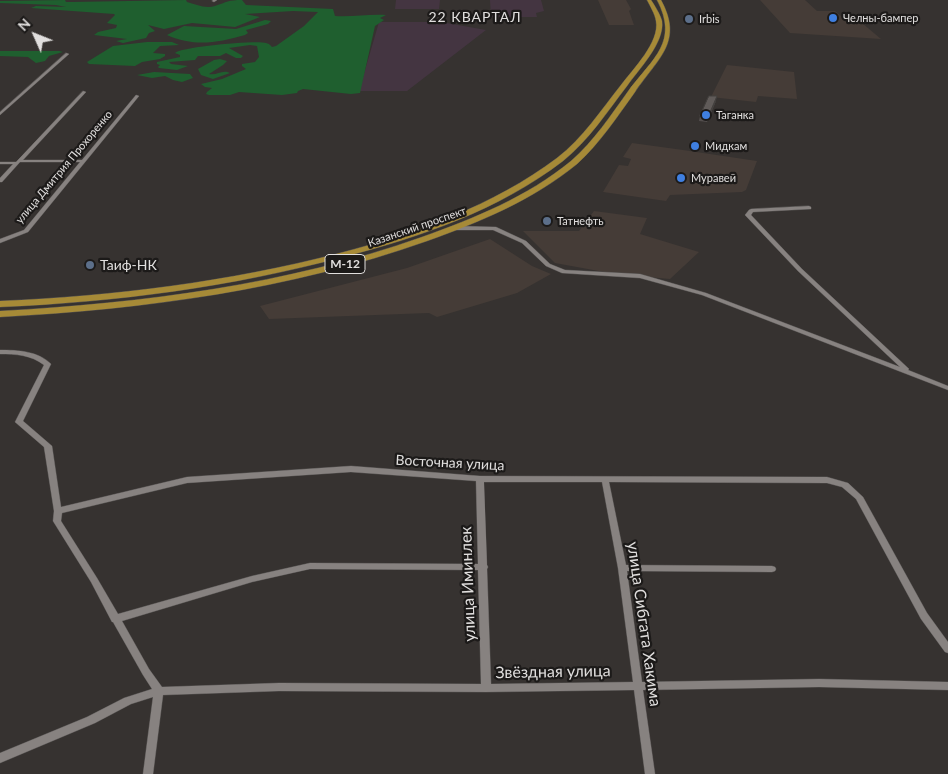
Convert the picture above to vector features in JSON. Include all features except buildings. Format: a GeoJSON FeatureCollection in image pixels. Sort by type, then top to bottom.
{"type":"FeatureCollection","features":[{"type":"Feature","properties":{"kind":"main road","name":"Казанский проспект"},"geometry":{"type":"LineString","coordinates":[[0,304],[116,296],[215,282],[307,265],[412,235],[471,211],[524,185],[541,174],[578,143],[623,86],[658,36],[659,23],[649,0]]}},
{"type":"Feature","properties":{"kind":"main road","name":"Казанский проспект"},"geometry":{"type":"LineString","coordinates":[[0,314],[115,305],[171,298],[263,283],[310,273],[389,252],[456,228],[514,201],[537,188],[573,162],[596,140],[634,88],[668,38],[670,31],[668,17],[659,0]]}},
{"type":"Feature","properties":{"kind":"main road"},"geometry":{"type":"LineString","coordinates":[[623,86],[632,85],[634,88]]}},
{"type":"Feature","properties":{"kind":"street"},"geometry":{"type":"LineString","coordinates":[[0,114],[67,54]]}},
{"type":"Feature","properties":{"kind":"street"},"geometry":{"type":"LineString","coordinates":[[0,181],[84,92]]}},
{"type":"Feature","properties":{"kind":"street","name":"улица Дмитрия Прохоренко"},"geometry":{"type":"LineString","coordinates":[[0,241],[26,231],[137,96]]}},
{"type":"Feature","properties":{"kind":"street"},"geometry":{"type":"LineString","coordinates":[[0,163],[82,161]]}},
{"type":"Feature","properties":{"kind":"street"},"geometry":{"type":"LineString","coordinates":[[809,208],[751,211],[748,215],[777,247],[849,317],[910,372]]}},
{"type":"Feature","properties":{"kind":"street"},"geometry":{"type":"LineString","coordinates":[[456,228],[494,228],[524,242],[548,264],[564,272],[640,276],[704,294],[948,388]]}},
{"type":"Feature","properties":{"kind":"street"},"geometry":{"type":"LineString","coordinates":[[0,352],[14,352],[39,357],[48,364],[19,422],[48,446],[58,512],[57,521],[90,572],[115,619],[159,691],[148,774]]}},
{"type":"Feature","properties":{"kind":"street","name":"Восточная улица"},"geometry":{"type":"LineString","coordinates":[[58,512],[187,480],[351,469],[480,479],[827,480],[844,485],[859,497],[924,616],[948,649]]}},
{"type":"Feature","properties":{"kind":"street","name":"улица Иминлек"},"geometry":{"type":"LineString","coordinates":[[480,479],[486,688]]}},
{"type":"Feature","properties":{"kind":"street","name":"улица Сибгата Хакима"},"geometry":{"type":"LineString","coordinates":[[605,479],[622,568],[650,774]]}},
{"type":"Feature","properties":{"kind":"street"},"geometry":{"type":"LineString","coordinates":[[115,619],[252,580],[310,566],[484,567]]}},
{"type":"Feature","properties":{"kind":"street"},"geometry":{"type":"LineString","coordinates":[[622,568],[772,569]]}},
{"type":"Feature","properties":{"kind":"street","name":"Звёздная улица"},"geometry":{"type":"LineString","coordinates":[[0,758],[91,720],[128,701],[159,691],[278,687],[486,688],[819,683],[948,686]]}},
{"type":"Feature","properties":{"kind":"shaded area"},"geometry":{"type":"Polygon","coordinates":[[[396,0],[440,0],[439,9],[395,9],[396,0]]]}},
{"type":"Feature","properties":{"kind":"shaded area"},"geometry":{"type":"Polygon","coordinates":[[[490,0],[541,0],[544,11],[536,13],[537,17],[491,17],[490,0]]]}},
{"type":"Feature","properties":{"kind":"shaded area"},"geometry":{"type":"Polygon","coordinates":[[[598,0],[626,0],[631,9],[629,11],[634,25],[609,25],[598,0]]]}},
{"type":"Feature","properties":{"kind":"shaded area"},"geometry":{"type":"Polygon","coordinates":[[[760,0],[805,0],[817,11],[835,11],[849,23],[862,23],[881,39],[790,33],[760,0]]]}},
{"type":"Feature","properties":{"kind":"shaded area"},"geometry":{"type":"Polygon","coordinates":[[[379,22],[441,22],[486,30],[407,91],[359,91],[379,22]]]}},
{"type":"Feature","properties":{"kind":"shaded area"},"geometry":{"type":"Polygon","coordinates":[[[727,65],[794,72],[797,99],[758,96],[756,102],[711,97],[727,65]]]}},
{"type":"Feature","properties":{"kind":"shaded area","name":"Муравей"},"geometry":{"type":"Polygon","coordinates":[[[632,143],[757,161],[746,190],[742,192],[670,195],[666,201],[603,192],[619,165],[628,166],[631,159],[623,157],[632,143]]]}},
{"type":"Feature","properties":{"kind":"shaded area"},"geometry":{"type":"Polygon","coordinates":[[[594,211],[647,218],[640,234],[699,252],[670,279],[615,274],[555,263],[523,231],[579,231],[594,211]]]}},
{"type":"Feature","properties":{"kind":"shaded area"},"geometry":{"type":"Polygon","coordinates":[[[490,239],[532,266],[551,274],[517,293],[437,317],[429,313],[269,319],[260,306],[407,268],[490,239]]]}},
{"type":"Feature","properties":{"kind":"green space"},"geometry":{"type":"Polygon","coordinates":[[[65,0],[66,2],[72,2],[186,0],[187,2],[208,7],[242,0],[246,5],[333,9],[335,16],[386,15],[380,18],[384,20],[375,26],[360,93],[351,94],[303,89],[297,93],[282,95],[239,92],[230,95],[209,95],[206,94],[212,88],[201,84],[222,79],[246,69],[242,64],[255,62],[259,57],[257,46],[229,48],[243,56],[241,58],[236,58],[226,53],[220,56],[198,56],[195,60],[169,62],[171,64],[188,66],[177,70],[159,68],[160,65],[157,62],[180,57],[180,55],[175,53],[180,51],[204,46],[259,42],[267,43],[272,47],[276,46],[304,26],[318,12],[293,11],[245,14],[260,17],[235,27],[192,23],[164,29],[148,25],[155,31],[149,33],[146,38],[123,43],[116,41],[127,39],[94,35],[98,32],[116,28],[117,25],[107,23],[114,14],[31,8],[36,6],[66,7],[56,5],[0,3],[0,1],[65,0]]]}},
{"type":"Feature","properties":{"kind":"green space"},"geometry":{"type":"Polygon","coordinates":[[[265,20],[271,21],[268,24],[246,30],[248,33],[245,35],[215,42],[187,41],[167,35],[184,26],[236,29],[265,20]]]}},
{"type":"Feature","properties":{"kind":"green space"},"geometry":{"type":"Polygon","coordinates":[[[147,42],[172,42],[179,45],[160,46],[153,53],[165,54],[165,56],[160,59],[142,62],[135,66],[89,64],[87,62],[113,46],[147,42]]]}},
{"type":"Feature","properties":{"kind":"green space"},"geometry":{"type":"Polygon","coordinates":[[[0,51],[63,52],[49,56],[45,61],[36,63],[28,57],[0,56],[0,51]]]}},
{"type":"Feature","properties":{"kind":"green space"},"geometry":{"type":"Polygon","coordinates":[[[214,60],[227,61],[209,74],[230,73],[213,79],[201,75],[198,69],[214,60]]]}},
{"type":"Feature","properties":{"kind":"green space"},"geometry":{"type":"Polygon","coordinates":[[[154,72],[190,74],[193,78],[182,82],[165,76],[152,78],[137,75],[154,72]]]}},
{"type":"Feature","properties":{"kind":"place","name":"Челны-бампер"},"geometry":{"type":"Point","coordinates":[833,18]}},
{"type":"Feature","properties":{"kind":"place","name":"Irbis"},"geometry":{"type":"Point","coordinates":[689,19]}},
{"type":"Feature","properties":{"kind":"place","name":"Таганка"},"geometry":{"type":"Point","coordinates":[706,115]}},
{"type":"Feature","properties":{"kind":"place","name":"Мидкам"},"geometry":{"type":"Point","coordinates":[695,146]}},
{"type":"Feature","properties":{"kind":"place","name":"Муравей"},"geometry":{"type":"Point","coordinates":[681,178]}},
{"type":"Feature","properties":{"kind":"place","name":"Татнефть"},"geometry":{"type":"Point","coordinates":[547,221]}},
{"type":"Feature","properties":{"kind":"place","name":"Таиф-НК"},"geometry":{"type":"Point","coordinates":[90,265]}},
{"type":"Feature","properties":{"kind":"district","name":"22 КВАРТАЛ"},"geometry":{"type":"Point","coordinates":[475,17]}}]}
